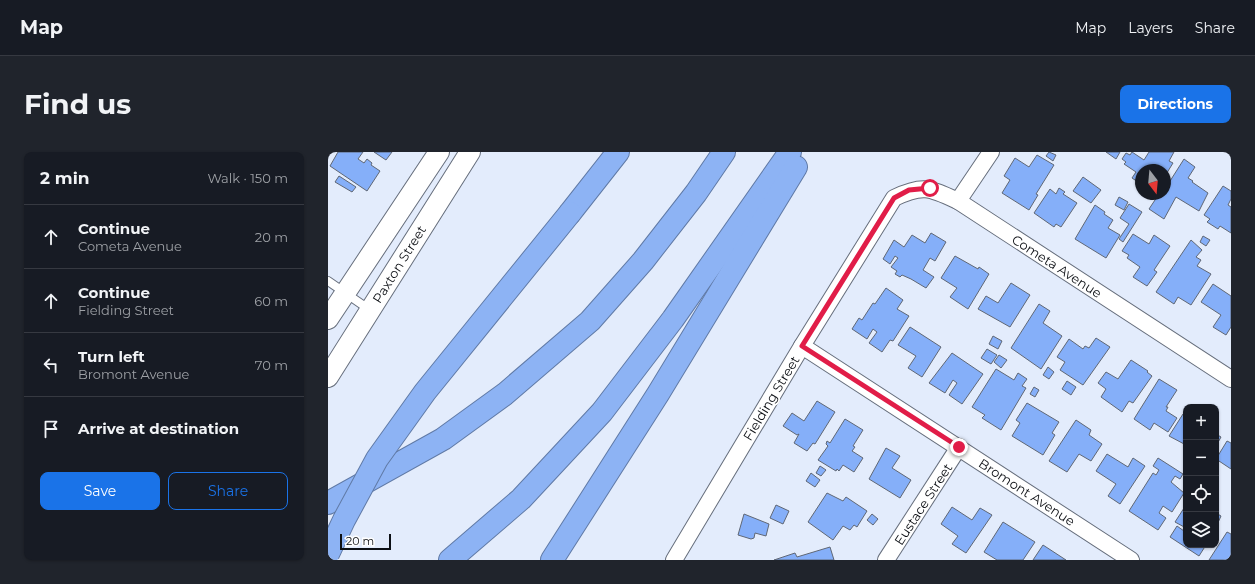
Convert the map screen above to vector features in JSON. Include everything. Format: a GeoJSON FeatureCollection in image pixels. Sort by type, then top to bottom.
{"type":"FeatureCollection","features":[{"type":"Feature","properties":{"kind":"highway"},"geometry":{"type":"LineString","coordinates":[[328,554],[344,520],[377,459],[412,410],[618,152]]}},
{"type":"Feature","properties":{"kind":"highway"},"geometry":{"type":"LineString","coordinates":[[328,503],[443,439],[505,394],[590,321],[643,261],[696,193],[724,152]]}},
{"type":"Feature","properties":{"kind":"highway"},"geometry":{"type":"LineString","coordinates":[[450,560],[520,499],[602,412],[673,319],[790,152]]}},
{"type":"Feature","properties":{"kind":"highway"},"geometry":{"type":"LineString","coordinates":[[552,560],[658,394],[805,152]]}},
{"type":"Feature","properties":{"kind":"street"},"geometry":{"type":"LineString","coordinates":[[328,319],[439,152]]}},
{"type":"Feature","properties":{"kind":"street","name":"Paxton Street"},"geometry":{"type":"LineString","coordinates":[[328,377],[470,152]]}},
{"type":"Feature","properties":{"kind":"street"},"geometry":{"type":"LineString","coordinates":[[958,201],[991,152]]}},
{"type":"Feature","properties":{"kind":"street","name":"Cometa Avenue"},"geometry":{"type":"LineString","coordinates":[[883,216],[894,198],[909,190],[930,188],[958,201],[1231,379]]}},
{"type":"Feature","properties":{"kind":"street","name":"Fielding Street"},"geometry":{"type":"LineString","coordinates":[[674,560],[802,346],[883,216]]}},
{"type":"Feature","properties":{"kind":"street","name":"Bromont Avenue"},"geometry":{"type":"LineString","coordinates":[[802,346],[1131,560]]}},
{"type":"Feature","properties":{"kind":"street","name":"Eustace Street"},"geometry":{"type":"LineString","coordinates":[[886,560],[959,447]]}},
{"type":"Feature","properties":{"kind":"lane"},"geometry":{"type":"LineString","coordinates":[[328,281],[370,310]]}},
{"type":"Feature","properties":{"kind":"building"},"geometry":{"type":"Polygon","coordinates":[[[338,152],[363,152],[358,159],[364,163],[367,159],[372,163],[371,165],[380,171],[367,191],[330,166],[338,152]]]}},
{"type":"Feature","properties":{"kind":"building"},"geometry":{"type":"Polygon","coordinates":[[[374,152],[392,152],[386,160],[374,152]]]}},
{"type":"Feature","properties":{"kind":"building"},"geometry":{"type":"Polygon","coordinates":[[[1049,152],[1056,155],[1053,161],[1046,156],[1049,152]]]}},
{"type":"Feature","properties":{"kind":"building"},"geometry":{"type":"Polygon","coordinates":[[[1106,152],[1120,152],[1116,159],[1106,152]]]}},
{"type":"Feature","properties":{"kind":"building"},"geometry":{"type":"Polygon","coordinates":[[[1132,152],[1144,160],[1149,152],[1174,152],[1169,161],[1173,163],[1171,166],[1171,164],[1135,164],[1135,171],[1124,164],[1126,162],[1122,159],[1126,153],[1130,155],[1132,152]]]}},
{"type":"Feature","properties":{"kind":"building"},"geometry":{"type":"Polygon","coordinates":[[[1037,155],[1054,165],[1036,194],[1038,195],[1029,210],[1002,193],[1010,180],[1004,176],[1015,158],[1029,167],[1037,155]]]}},
{"type":"Feature","properties":{"kind":"building"},"geometry":{"type":"Polygon","coordinates":[[[1184,159],[1195,167],[1188,178],[1208,193],[1199,211],[1176,197],[1164,219],[1149,209],[1155,200],[1171,200],[1171,180],[1184,159]]]}},
{"type":"Feature","properties":{"kind":"building"},"geometry":{"type":"Polygon","coordinates":[[[339,176],[356,187],[352,192],[335,182],[339,176]]]}},
{"type":"Feature","properties":{"kind":"building"},"geometry":{"type":"Polygon","coordinates":[[[1083,177],[1101,190],[1091,203],[1073,191],[1083,177]]]}},
{"type":"Feature","properties":{"kind":"building"},"geometry":{"type":"Polygon","coordinates":[[[1223,186],[1231,191],[1231,199],[1228,205],[1231,207],[1231,233],[1220,226],[1218,229],[1207,222],[1210,219],[1204,215],[1223,186]]]}},
{"type":"Feature","properties":{"kind":"building"},"geometry":{"type":"Polygon","coordinates":[[[1059,188],[1065,192],[1063,194],[1077,203],[1061,227],[1056,224],[1054,227],[1034,213],[1050,189],[1056,194],[1059,188]]]}},
{"type":"Feature","properties":{"kind":"building"},"geometry":{"type":"Polygon","coordinates":[[[1119,197],[1128,202],[1124,210],[1115,205],[1119,197]]]}},
{"type":"Feature","properties":{"kind":"building"},"geometry":{"type":"Polygon","coordinates":[[[1129,204],[1142,212],[1123,242],[1119,239],[1129,224],[1120,218],[1129,204]]]}},
{"type":"Feature","properties":{"kind":"building"},"geometry":{"type":"Polygon","coordinates":[[[1095,205],[1113,220],[1108,228],[1120,235],[1106,258],[1075,239],[1095,205]]]}},
{"type":"Feature","properties":{"kind":"building"},"geometry":{"type":"Polygon","coordinates":[[[931,233],[946,242],[935,261],[930,258],[923,270],[934,277],[926,288],[911,279],[902,275],[900,277],[895,274],[897,271],[891,267],[898,258],[895,256],[890,264],[883,259],[894,240],[904,247],[912,235],[925,243],[931,233]]]}},
{"type":"Feature","properties":{"kind":"building"},"geometry":{"type":"Polygon","coordinates":[[[1133,234],[1149,244],[1154,235],[1170,246],[1154,270],[1157,272],[1147,286],[1133,277],[1140,267],[1127,258],[1129,255],[1122,251],[1133,234]]]}},
{"type":"Feature","properties":{"kind":"building"},"geometry":{"type":"Polygon","coordinates":[[[1203,236],[1210,240],[1206,246],[1200,242],[1203,236]]]}},
{"type":"Feature","properties":{"kind":"building"},"geometry":{"type":"Polygon","coordinates":[[[1191,240],[1202,250],[1196,257],[1201,260],[1197,266],[1211,274],[1191,305],[1178,297],[1174,304],[1156,292],[1191,240]]]}},
{"type":"Feature","properties":{"kind":"building"},"geometry":{"type":"Polygon","coordinates":[[[955,256],[978,269],[979,267],[989,274],[968,309],[950,297],[957,288],[941,278],[955,256]]]}},
{"type":"Feature","properties":{"kind":"building"},"geometry":{"type":"Polygon","coordinates":[[[1011,283],[1030,295],[1010,327],[978,309],[986,296],[998,303],[1011,283]]]}},
{"type":"Feature","properties":{"kind":"building"},"geometry":{"type":"Polygon","coordinates":[[[1213,284],[1231,296],[1231,327],[1226,335],[1213,327],[1221,315],[1201,302],[1213,284]]]}},
{"type":"Feature","properties":{"kind":"building"},"geometry":{"type":"Polygon","coordinates":[[[886,288],[903,300],[897,309],[909,316],[893,341],[890,340],[882,352],[869,343],[877,332],[873,329],[867,339],[852,329],[859,318],[862,320],[873,303],[875,304],[886,288]]]}},
{"type":"Feature","properties":{"kind":"building"},"geometry":{"type":"Polygon","coordinates":[[[1039,304],[1050,311],[1043,323],[1062,336],[1041,369],[1011,348],[1039,304]]]}},
{"type":"Feature","properties":{"kind":"building"},"geometry":{"type":"Polygon","coordinates":[[[910,327],[941,347],[922,377],[908,368],[916,356],[898,345],[910,327]]]}},
{"type":"Feature","properties":{"kind":"building"},"geometry":{"type":"Polygon","coordinates":[[[993,336],[1002,341],[998,349],[989,344],[993,336]]]}},
{"type":"Feature","properties":{"kind":"building"},"geometry":{"type":"Polygon","coordinates":[[[1096,338],[1110,347],[1083,385],[1060,370],[1065,362],[1057,357],[1069,339],[1083,349],[1085,346],[1089,348],[1096,338]]]}},
{"type":"Feature","properties":{"kind":"building"},"geometry":{"type":"Polygon","coordinates":[[[987,349],[997,355],[991,364],[981,358],[987,349]]]}},
{"type":"Feature","properties":{"kind":"building"},"geometry":{"type":"Polygon","coordinates":[[[952,353],[983,374],[962,404],[949,395],[957,383],[953,380],[945,393],[929,383],[952,353]]]}},
{"type":"Feature","properties":{"kind":"building"},"geometry":{"type":"Polygon","coordinates":[[[999,355],[1007,360],[1001,368],[994,362],[999,355]]]}},
{"type":"Feature","properties":{"kind":"building"},"geometry":{"type":"Polygon","coordinates":[[[1131,360],[1148,371],[1147,372],[1152,376],[1133,403],[1129,401],[1122,412],[1101,397],[1106,389],[1098,383],[1106,372],[1118,379],[1131,360]]]}},
{"type":"Feature","properties":{"kind":"building"},"geometry":{"type":"Polygon","coordinates":[[[1048,367],[1054,372],[1049,379],[1043,375],[1048,367]]]}},
{"type":"Feature","properties":{"kind":"building"},"geometry":{"type":"Polygon","coordinates":[[[996,369],[1014,380],[1018,373],[1027,379],[1022,386],[1026,388],[1001,430],[982,418],[985,415],[972,407],[996,369]]]}},
{"type":"Feature","properties":{"kind":"building"},"geometry":{"type":"Polygon","coordinates":[[[1159,379],[1177,390],[1166,407],[1168,407],[1166,411],[1177,418],[1168,432],[1154,423],[1150,430],[1134,419],[1159,379]]]}},
{"type":"Feature","properties":{"kind":"building"},"geometry":{"type":"Polygon","coordinates":[[[1067,381],[1076,387],[1071,395],[1062,389],[1067,381]]]}},
{"type":"Feature","properties":{"kind":"building"},"geometry":{"type":"Polygon","coordinates":[[[1034,387],[1039,390],[1035,397],[1030,394],[1034,387]]]}},
{"type":"Feature","properties":{"kind":"building"},"geometry":{"type":"Polygon","coordinates":[[[817,401],[835,412],[815,444],[813,443],[807,451],[794,443],[799,434],[797,435],[783,426],[792,413],[804,421],[817,401]]]}},
{"type":"Feature","properties":{"kind":"building"},"geometry":{"type":"Polygon","coordinates":[[[1027,403],[1059,422],[1052,433],[1055,435],[1043,455],[1012,436],[1020,423],[1016,420],[1027,403]]]}},
{"type":"Feature","properties":{"kind":"building"},"geometry":{"type":"Polygon","coordinates":[[[1183,414],[1183,443],[1169,436],[1183,414]]]}},
{"type":"Feature","properties":{"kind":"building"},"geometry":{"type":"Polygon","coordinates":[[[845,419],[863,430],[853,446],[855,447],[852,451],[863,458],[854,472],[843,465],[839,471],[837,469],[836,471],[818,460],[828,446],[826,444],[827,441],[830,443],[845,419]]]}},
{"type":"Feature","properties":{"kind":"building"},"geometry":{"type":"Polygon","coordinates":[[[1076,420],[1091,430],[1089,435],[1102,444],[1091,461],[1079,454],[1067,472],[1049,461],[1076,420]]]}},
{"type":"Feature","properties":{"kind":"building"},"geometry":{"type":"Polygon","coordinates":[[[1227,441],[1231,443],[1231,469],[1219,461],[1219,454],[1227,441]]]}},
{"type":"Feature","properties":{"kind":"building"},"geometry":{"type":"Polygon","coordinates":[[[886,448],[900,456],[892,468],[911,480],[900,498],[869,479],[886,448]]]}},
{"type":"Feature","properties":{"kind":"building"},"geometry":{"type":"Polygon","coordinates":[[[1107,454],[1128,467],[1133,458],[1145,466],[1120,504],[1108,496],[1116,484],[1096,471],[1107,454]]]}},
{"type":"Feature","properties":{"kind":"building"},"geometry":{"type":"Polygon","coordinates":[[[1158,458],[1183,474],[1180,479],[1175,476],[1171,482],[1183,492],[1183,495],[1172,512],[1163,506],[1159,513],[1166,518],[1158,530],[1129,511],[1153,473],[1156,475],[1159,470],[1153,466],[1158,458]]]}},
{"type":"Feature","properties":{"kind":"building"},"geometry":{"type":"Polygon","coordinates":[[[820,466],[826,470],[821,476],[816,473],[820,466]]]}},
{"type":"Feature","properties":{"kind":"building"},"geometry":{"type":"Polygon","coordinates":[[[811,473],[820,480],[815,487],[806,481],[811,473]]]}},
{"type":"Feature","properties":{"kind":"building"},"geometry":{"type":"Polygon","coordinates":[[[827,493],[843,501],[846,497],[867,511],[857,527],[854,525],[850,530],[843,526],[833,540],[808,522],[827,493]]]}},
{"type":"Feature","properties":{"kind":"building"},"geometry":{"type":"Polygon","coordinates":[[[776,505],[789,511],[783,524],[770,518],[776,505]]]}},
{"type":"Feature","properties":{"kind":"building"},"geometry":{"type":"Polygon","coordinates":[[[952,507],[972,520],[980,508],[992,515],[966,553],[952,544],[958,536],[941,524],[952,507]]]}},
{"type":"Feature","properties":{"kind":"building"},"geometry":{"type":"Polygon","coordinates":[[[1183,510],[1183,526],[1175,522],[1183,510]]]}},
{"type":"Feature","properties":{"kind":"building"},"geometry":{"type":"Polygon","coordinates":[[[744,514],[769,524],[766,536],[755,533],[754,538],[751,539],[738,535],[744,514]]]}},
{"type":"Feature","properties":{"kind":"building"},"geometry":{"type":"Polygon","coordinates":[[[872,514],[878,519],[873,525],[867,520],[872,514]]]}},
{"type":"Feature","properties":{"kind":"building"},"geometry":{"type":"Polygon","coordinates":[[[1003,522],[1035,542],[1023,560],[997,560],[984,552],[1003,522]]]}},
{"type":"Feature","properties":{"kind":"building"},"geometry":{"type":"Polygon","coordinates":[[[1177,526],[1183,530],[1183,546],[1170,537],[1177,526]]]}},
{"type":"Feature","properties":{"kind":"building"},"geometry":{"type":"Polygon","coordinates":[[[1227,532],[1231,534],[1231,560],[1209,560],[1217,548],[1219,548],[1219,544],[1227,532]]]}},
{"type":"Feature","properties":{"kind":"building"},"geometry":{"type":"Polygon","coordinates":[[[1043,545],[1066,560],[1033,560],[1043,545]]]}},
{"type":"Feature","properties":{"kind":"building"},"geometry":{"type":"Polygon","coordinates":[[[830,547],[834,560],[774,560],[795,553],[797,557],[830,547]]]}},
{"type":"Feature","properties":{"kind":"building"},"geometry":{"type":"Polygon","coordinates":[[[1187,548],[1204,548],[1199,556],[1187,548]]]}},
{"type":"Feature","properties":{"kind":"route"},"geometry":{"type":"LineString","coordinates":[[930,188],[909,190],[894,198],[802,346],[959,447]]}}]}
